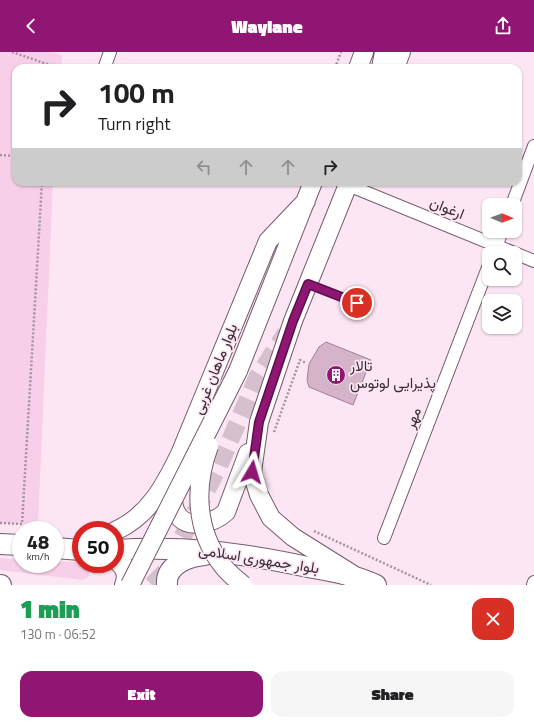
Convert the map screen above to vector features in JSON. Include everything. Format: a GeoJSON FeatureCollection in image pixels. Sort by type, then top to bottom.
{"type":"FeatureCollection","features":[{"type":"Feature","properties":{"kind":"main road"},"geometry":{"type":"LineString","coordinates":[[360,64],[364,52]]}},
{"type":"Feature","properties":{"kind":"main road"},"geometry":{"type":"LineString","coordinates":[[382,64],[384,52]]}},
{"type":"Feature","properties":{"kind":"main road"},"geometry":{"type":"LineString","coordinates":[[396,64],[401,52]]}},
{"type":"Feature","properties":{"kind":"main road","name":"بلوار ماهان غربی"},"geometry":{"type":"LineString","coordinates":[[238,371],[312,186]]}},
{"type":"Feature","properties":{"kind":"main road"},"geometry":{"type":"LineString","coordinates":[[180,454],[173,486],[173,505],[176,514],[192,524],[209,523],[219,519],[226,512],[232,499],[293,321],[347,186]]}},
{"type":"Feature","properties":{"kind":"main road","name":"بلوار ماهان غربی"},"geometry":{"type":"LineString","coordinates":[[124,525],[150,505],[164,486],[180,454],[268,241],[306,201]]}},
{"type":"Feature","properties":{"kind":"main road"},"geometry":{"type":"LineString","coordinates":[[130,585],[238,371]]}},
{"type":"Feature","properties":{"kind":"main road"},"geometry":{"type":"LineString","coordinates":[[238,371],[205,456],[198,486],[200,517],[207,541],[223,566],[242,585]]}},
{"type":"Feature","properties":{"kind":"main road"},"geometry":{"type":"LineString","coordinates":[[259,422],[252,472],[259,495],[272,518],[293,537],[358,577]]}},
{"type":"Feature","properties":{"kind":"main road"},"geometry":{"type":"LineString","coordinates":[[0,544],[12,545]]}},
{"type":"Feature","properties":{"kind":"main road","name":"بلوار جمهوری اسلامی"},"geometry":{"type":"LineString","coordinates":[[124,550],[195,549],[259,556],[358,577],[376,585]]}},
{"type":"Feature","properties":{"kind":"main road"},"geometry":{"type":"LineString","coordinates":[[167,585],[166,581],[173,568],[184,560],[194,556],[208,554],[259,556]]}},
{"type":"Feature","properties":{"kind":"main road"},"geometry":{"type":"LineString","coordinates":[[124,567],[126,569],[128,579],[125,585]]}},
{"type":"Feature","properties":{"kind":"street"},"geometry":{"type":"LineString","coordinates":[[106,64],[110,52]]}},
{"type":"Feature","properties":{"kind":"street"},"geometry":{"type":"LineString","coordinates":[[522,178],[534,146]]}},
{"type":"Feature","properties":{"kind":"street","name":"ارغوان"},"geometry":{"type":"LineString","coordinates":[[353,186],[488,246]]}},
{"type":"Feature","properties":{"kind":"street"},"geometry":{"type":"LineString","coordinates":[[515,198],[519,186]]}},
{"type":"Feature","properties":{"kind":"street","name":"ارغوان"},"geometry":{"type":"LineString","coordinates":[[522,257],[534,261]]}},
{"type":"Feature","properties":{"kind":"street","name":"مهر"},"geometry":{"type":"LineString","coordinates":[[384,538],[482,283]]}},
{"type":"Feature","properties":{"kind":"lane"},"geometry":{"type":"LineString","coordinates":[[308,284],[357,303]]}},
{"type":"Feature","properties":{"kind":"path"},"geometry":{"type":"LineString","coordinates":[[12,52],[47,64]]}},
{"type":"Feature","properties":{"kind":"path"},"geometry":{"type":"LineString","coordinates":[[336,64],[341,52]]}},
{"type":"Feature","properties":{"kind":"path"},"geometry":{"type":"LineString","coordinates":[[0,155],[12,156]]}},
{"type":"Feature","properties":{"kind":"path"},"geometry":{"type":"LineString","coordinates":[[0,523],[22,524],[42,186]]}},
{"type":"Feature","properties":{"kind":"path"},"geometry":{"type":"LineString","coordinates":[[271,439],[300,360],[306,363]]}},
{"type":"Feature","properties":{"kind":"path"},"geometry":{"type":"LineString","coordinates":[[312,530],[431,585]]}},
{"type":"Feature","properties":{"kind":"shaded area"},"geometry":{"type":"Polygon","coordinates":[[[0,52],[53,52],[62,56],[61,64],[12,64],[12,186],[53,186],[38,521],[12,521],[12,524],[0,523],[0,52]]]}},
{"type":"Feature","properties":{"kind":"shaded area"},"geometry":{"type":"Polygon","coordinates":[[[0,558],[12,559],[12,571],[0,570],[0,558]]]}},
{"type":"Feature","properties":{"kind":"shaded area"},"geometry":{"type":"Polygon","coordinates":[[[64,562],[72,562],[72,573],[89,573],[89,576],[83,580],[25,573],[64,573],[64,562]]]}},
{"type":"Feature","properties":{"kind":"building","name":"تالار پذیرایی لوتوس"},"geometry":{"type":"Polygon","coordinates":[[[326,342],[371,360],[353,405],[309,387],[307,380],[309,364],[319,347],[326,342]]]}},
{"type":"Feature","properties":{"kind":"tunnel"},"geometry":{"type":"LineString","coordinates":[[170,561],[219,466],[257,378],[286,333]]}},
{"type":"Feature","properties":{"kind":"tunnel"},"geometry":{"type":"LineString","coordinates":[[152,585],[165,572]]}},
{"type":"Feature","properties":{"kind":"place","name":"تالار پذیرایی لوتوس"},"geometry":{"type":"Point","coordinates":[336,375]}},
{"type":"Feature","properties":{"kind":"route"},"geometry":{"type":"LineString","coordinates":[[252,472],[259,422],[293,321],[308,284],[357,303]]}}]}
